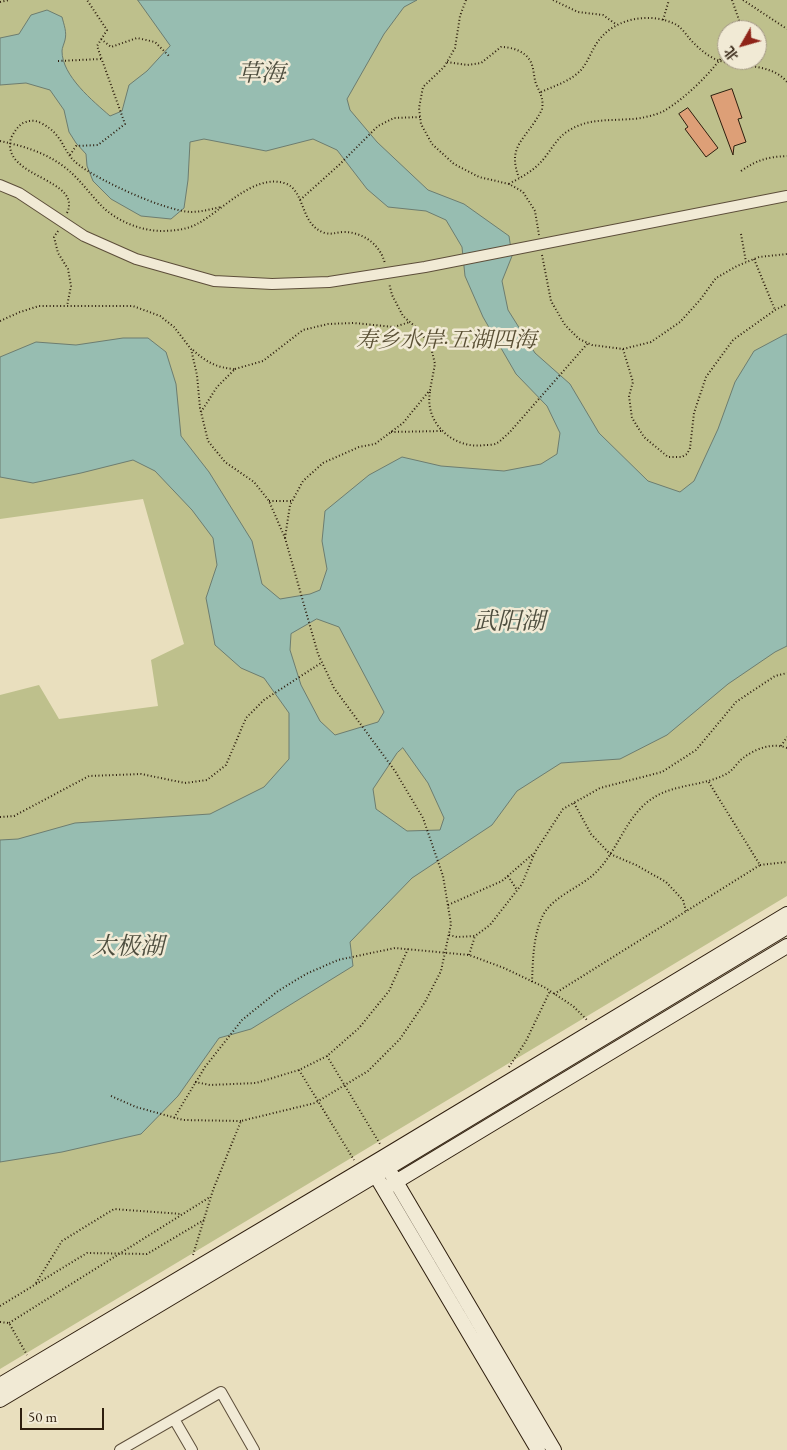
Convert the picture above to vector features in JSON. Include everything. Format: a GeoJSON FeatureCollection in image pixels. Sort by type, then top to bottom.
{"type":"FeatureCollection","features":[{"type":"Feature","properties":{"kind":"street"},"geometry":{"type":"LineString","coordinates":[[0,185],[19,193],[84,236],[136,260],[214,281],[272,284],[329,282],[387,273],[787,196]]}},
{"type":"Feature","properties":{"kind":"street"},"geometry":{"type":"LineString","coordinates":[[0,1400],[595,1029],[787,914]]}},
{"type":"Feature","properties":{"kind":"street"},"geometry":{"type":"LineString","coordinates":[[0,1385],[188,1273],[787,927]]}},
{"type":"Feature","properties":{"kind":"street"},"geometry":{"type":"LineString","coordinates":[[390,1186],[787,946]]}},
{"type":"Feature","properties":{"kind":"street"},"geometry":{"type":"LineString","coordinates":[[377,1165],[554,1450]]}},
{"type":"Feature","properties":{"kind":"street"},"geometry":{"type":"LineString","coordinates":[[390,1186],[538,1450]]}},
{"type":"Feature","properties":{"kind":"street"},"geometry":{"type":"LineString","coordinates":[[127,1448],[221,1392],[254,1450]]}},
{"type":"Feature","properties":{"kind":"street"},"geometry":{"type":"LineString","coordinates":[[174,1419],[192,1450]]}},
{"type":"Feature","properties":{"kind":"path"},"geometry":{"type":"LineString","coordinates":[[0,2],[10,0]]}},
{"type":"Feature","properties":{"kind":"path"},"geometry":{"type":"LineString","coordinates":[[70,156],[76,146],[98,146],[125,124],[97,46],[107,30],[87,0]]}},
{"type":"Feature","properties":{"kind":"path"},"geometry":{"type":"LineString","coordinates":[[466,0],[460,16],[455,48],[444,67],[424,87],[419,108],[421,124],[432,144],[454,164],[479,178],[509,184],[523,192],[535,211],[551,301],[565,325],[579,339],[588,343],[623,349],[651,342],[680,322],[700,300],[716,278],[759,256],[787,254]]}},
{"type":"Feature","properties":{"kind":"path"},"geometry":{"type":"LineString","coordinates":[[553,0],[578,12],[603,15],[617,25]]}},
{"type":"Feature","properties":{"kind":"path"},"geometry":{"type":"LineString","coordinates":[[663,20],[669,0]]}},
{"type":"Feature","properties":{"kind":"path"},"geometry":{"type":"LineString","coordinates":[[732,0],[739,20]]}},
{"type":"Feature","properties":{"kind":"path"},"geometry":{"type":"LineString","coordinates":[[743,0],[787,29]]}},
{"type":"Feature","properties":{"kind":"path"},"geometry":{"type":"LineString","coordinates":[[541,92],[563,83],[581,70],[599,40],[617,25],[642,18],[663,20],[678,25],[693,42],[711,58],[717,60]]}},
{"type":"Feature","properties":{"kind":"path"},"geometry":{"type":"LineString","coordinates":[[101,39],[111,47],[137,38],[155,42],[170,57]]}},
{"type":"Feature","properties":{"kind":"path"},"geometry":{"type":"LineString","coordinates":[[447,62],[467,65],[481,63],[501,47],[511,47],[525,55],[532,63],[535,82],[541,92],[543,103],[541,113],[517,147],[515,166],[520,178]]}},
{"type":"Feature","properties":{"kind":"path"},"geometry":{"type":"LineString","coordinates":[[58,61],[101,59]]}},
{"type":"Feature","properties":{"kind":"path"},"geometry":{"type":"LineString","coordinates":[[509,184],[528,174],[539,164],[567,131],[596,120],[633,119],[663,112],[690,90],[717,64]]}},
{"type":"Feature","properties":{"kind":"path"},"geometry":{"type":"LineString","coordinates":[[767,69],[787,82]]}},
{"type":"Feature","properties":{"kind":"path"},"geometry":{"type":"LineString","coordinates":[[300,200],[378,126],[394,118],[420,117]]}},
{"type":"Feature","properties":{"kind":"path"},"geometry":{"type":"LineString","coordinates":[[8,143],[21,124],[36,121],[53,129],[78,165],[119,188],[161,205],[190,212],[223,207]]}},
{"type":"Feature","properties":{"kind":"path"},"geometry":{"type":"LineString","coordinates":[[0,142],[38,151],[63,166],[80,180],[97,202],[111,215],[139,228],[159,231],[176,230],[196,225],[240,193],[270,182],[284,183],[296,192],[306,218],[319,231],[330,234],[343,232],[358,234],[375,244],[383,255],[392,295],[403,316],[419,330],[431,347],[435,364],[429,399],[433,417],[442,431],[459,444],[477,447],[496,444],[509,434],[588,343]]}},
{"type":"Feature","properties":{"kind":"path"},"geometry":{"type":"LineString","coordinates":[[741,171],[757,160],[787,156]]}},
{"type":"Feature","properties":{"kind":"path"},"geometry":{"type":"LineString","coordinates":[[741,234],[746,262]]}},
{"type":"Feature","properties":{"kind":"path"},"geometry":{"type":"LineString","coordinates":[[754,259],[775,310]]}},
{"type":"Feature","properties":{"kind":"path"},"geometry":{"type":"LineString","coordinates":[[623,349],[633,382],[629,396],[632,418],[644,437],[668,457],[682,457],[687,454],[690,448],[694,412],[706,377],[733,340],[775,310],[787,304]]}},
{"type":"Feature","properties":{"kind":"path"},"geometry":{"type":"LineString","coordinates":[[0,321],[39,306],[133,306],[160,316],[174,327],[204,360],[220,368],[235,369],[263,361],[303,330],[328,324],[354,323],[394,327],[410,322]]}},
{"type":"Feature","properties":{"kind":"path"},"geometry":{"type":"LineString","coordinates":[[111,1096],[136,1108],[183,1120],[241,1121],[315,1103],[368,1071],[400,1039],[425,1002],[441,971],[451,924],[443,876],[423,818],[395,771],[334,688],[310,630],[284,538],[269,501],[254,482],[225,462],[208,441],[201,412],[192,349]]}},
{"type":"Feature","properties":{"kind":"path"},"geometry":{"type":"LineString","coordinates":[[201,412],[217,386],[235,369]]}},
{"type":"Feature","properties":{"kind":"path"},"geometry":{"type":"LineString","coordinates":[[284,538],[290,505],[302,481],[323,463],[359,447],[375,444],[403,423],[430,390]]}},
{"type":"Feature","properties":{"kind":"path"},"geometry":{"type":"LineString","coordinates":[[391,432],[442,431]]}},
{"type":"Feature","properties":{"kind":"path"},"geometry":{"type":"LineString","coordinates":[[269,501],[292,501]]}},
{"type":"Feature","properties":{"kind":"path"},"geometry":{"type":"LineString","coordinates":[[0,817],[14,816],[88,776],[140,774],[185,783],[207,780],[226,765],[246,718],[264,700],[322,662]]}},
{"type":"Feature","properties":{"kind":"path"},"geometry":{"type":"LineString","coordinates":[[448,935],[457,937],[475,936],[490,925],[522,884],[535,852],[563,809],[600,788],[662,772],[696,750],[736,702],[775,676],[787,673]]}},
{"type":"Feature","properties":{"kind":"path"},"geometry":{"type":"LineString","coordinates":[[781,746],[787,738]]}},
{"type":"Feature","properties":{"kind":"path"},"geometry":{"type":"LineString","coordinates":[[532,982],[534,939],[544,914],[564,894],[593,875],[610,854],[628,824],[650,800],[671,789],[708,781],[729,772],[743,758],[762,747],[781,746],[787,748]]}},
{"type":"Feature","properties":{"kind":"path"},"geometry":{"type":"LineString","coordinates":[[708,781],[760,865]]}},
{"type":"Feature","properties":{"kind":"path"},"geometry":{"type":"LineString","coordinates":[[574,803],[591,834],[610,854],[666,882],[684,900],[686,911]]}},
{"type":"Feature","properties":{"kind":"path"},"geometry":{"type":"LineString","coordinates":[[448,905],[502,881],[535,852]]}},
{"type":"Feature","properties":{"kind":"path"},"geometry":{"type":"LineString","coordinates":[[554,994],[760,865],[787,862]]}},
{"type":"Feature","properties":{"kind":"path"},"geometry":{"type":"LineString","coordinates":[[508,876],[517,890]]}},
{"type":"Feature","properties":{"kind":"path"},"geometry":{"type":"LineString","coordinates":[[469,955],[475,936]]}},
{"type":"Feature","properties":{"kind":"path"},"geometry":{"type":"LineString","coordinates":[[174,1118],[195,1082],[242,1020],[278,991],[306,974],[338,960],[361,955],[395,948],[469,955],[504,968],[550,991],[573,1006],[595,1029]]}},
{"type":"Feature","properties":{"kind":"path"},"geometry":{"type":"LineString","coordinates":[[195,1082],[210,1085],[256,1083],[299,1070],[327,1056],[359,1028],[389,992],[408,949]]}},
{"type":"Feature","properties":{"kind":"path"},"geometry":{"type":"LineString","coordinates":[[506,1070],[526,1042],[550,991]]}},
{"type":"Feature","properties":{"kind":"path"},"geometry":{"type":"LineString","coordinates":[[327,1056],[344,1085],[377,1165]]}},
{"type":"Feature","properties":{"kind":"path"},"geometry":{"type":"LineString","coordinates":[[299,1070],[318,1101],[377,1165]]}},
{"type":"Feature","properties":{"kind":"path"},"geometry":{"type":"LineString","coordinates":[[188,1273],[211,1196],[241,1121]]}},
{"type":"Feature","properties":{"kind":"path"},"geometry":{"type":"LineString","coordinates":[[0,1322],[9,1323],[211,1196]]}},
{"type":"Feature","properties":{"kind":"path"},"geometry":{"type":"LineString","coordinates":[[34,1284],[62,1242],[114,1209],[182,1214]]}},
{"type":"Feature","properties":{"kind":"path"},"geometry":{"type":"LineString","coordinates":[[0,1306],[87,1253],[147,1254],[204,1220]]}},
{"type":"Feature","properties":{"kind":"path"},"geometry":{"type":"LineString","coordinates":[[9,1323],[33,1365]]}},
{"type":"Feature","properties":{"kind":"green space","name":"寿乡水岸·五湖四海"},"geometry":{"type":"Polygon","coordinates":[[[0,0],[787,0],[787,896],[0,1369],[0,695],[39,685],[59,719],[158,706],[151,660],[184,644],[143,499],[0,519],[0,0]]]}},
{"type":"Feature","properties":{"kind":"water"},"geometry":{"type":"Polygon","coordinates":[[[138,0],[417,0],[404,7],[384,34],[347,99],[350,110],[377,142],[428,190],[464,204],[509,236],[512,256],[502,281],[508,310],[535,353],[570,384],[599,433],[648,481],[680,492],[694,481],[718,429],[735,382],[754,351],[787,334],[787,646],[728,684],[667,735],[620,759],[561,763],[517,791],[492,825],[412,878],[350,942],[353,966],[251,1029],[219,1038],[178,1096],[141,1134],[62,1152],[0,1162],[0,840],[18,839],[75,823],[210,814],[264,787],[289,759],[289,713],[264,678],[241,668],[215,645],[206,598],[217,565],[213,538],[192,510],[155,471],[133,460],[33,483],[0,477],[0,357],[36,342],[76,345],[123,338],[148,338],[166,352],[176,384],[181,436],[209,472],[252,541],[262,584],[280,599],[310,594],[320,590],[327,569],[322,541],[325,511],[369,475],[402,457],[441,466],[504,471],[541,464],[557,454],[560,433],[547,406],[516,374],[483,317],[465,276],[462,247],[446,220],[426,211],[388,207],[367,189],[337,150],[313,139],[266,151],[204,139],[190,142],[184,208],[171,219],[141,216],[111,199],[93,181],[87,166],[86,154],[69,132],[64,110],[50,90],[26,83],[0,85],[0,38],[19,34],[31,15],[47,10],[62,17],[66,34],[62,51],[67,70],[80,87],[110,116],[122,111],[129,85],[147,71],[170,46],[138,0]],[[317,619],[291,634],[290,650],[301,685],[320,721],[335,735],[378,722],[384,712],[339,627],[317,619]],[[403,748],[397,753],[373,789],[376,809],[407,831],[440,830],[444,818],[428,783],[403,748]]]}},
{"type":"Feature","properties":{"kind":"building"},"geometry":{"type":"Polygon","coordinates":[[[732,89],[742,118],[738,119],[746,142],[734,146],[733,155],[711,96],[732,89]]]}},
{"type":"Feature","properties":{"kind":"building"},"geometry":{"type":"Polygon","coordinates":[[[688,108],[718,148],[706,157],[685,129],[688,127],[679,114],[688,108]]]}},
{"type":"Feature","properties":{"kind":"water label","name":"草海"},"geometry":{"type":"Point","coordinates":[261,74]}},
{"type":"Feature","properties":{"kind":"water label","name":"武阳湖"},"geometry":{"type":"Point","coordinates":[509,622]}},
{"type":"Feature","properties":{"kind":"water label","name":"太极湖"},"geometry":{"type":"Point","coordinates":[128,947]}}]}
